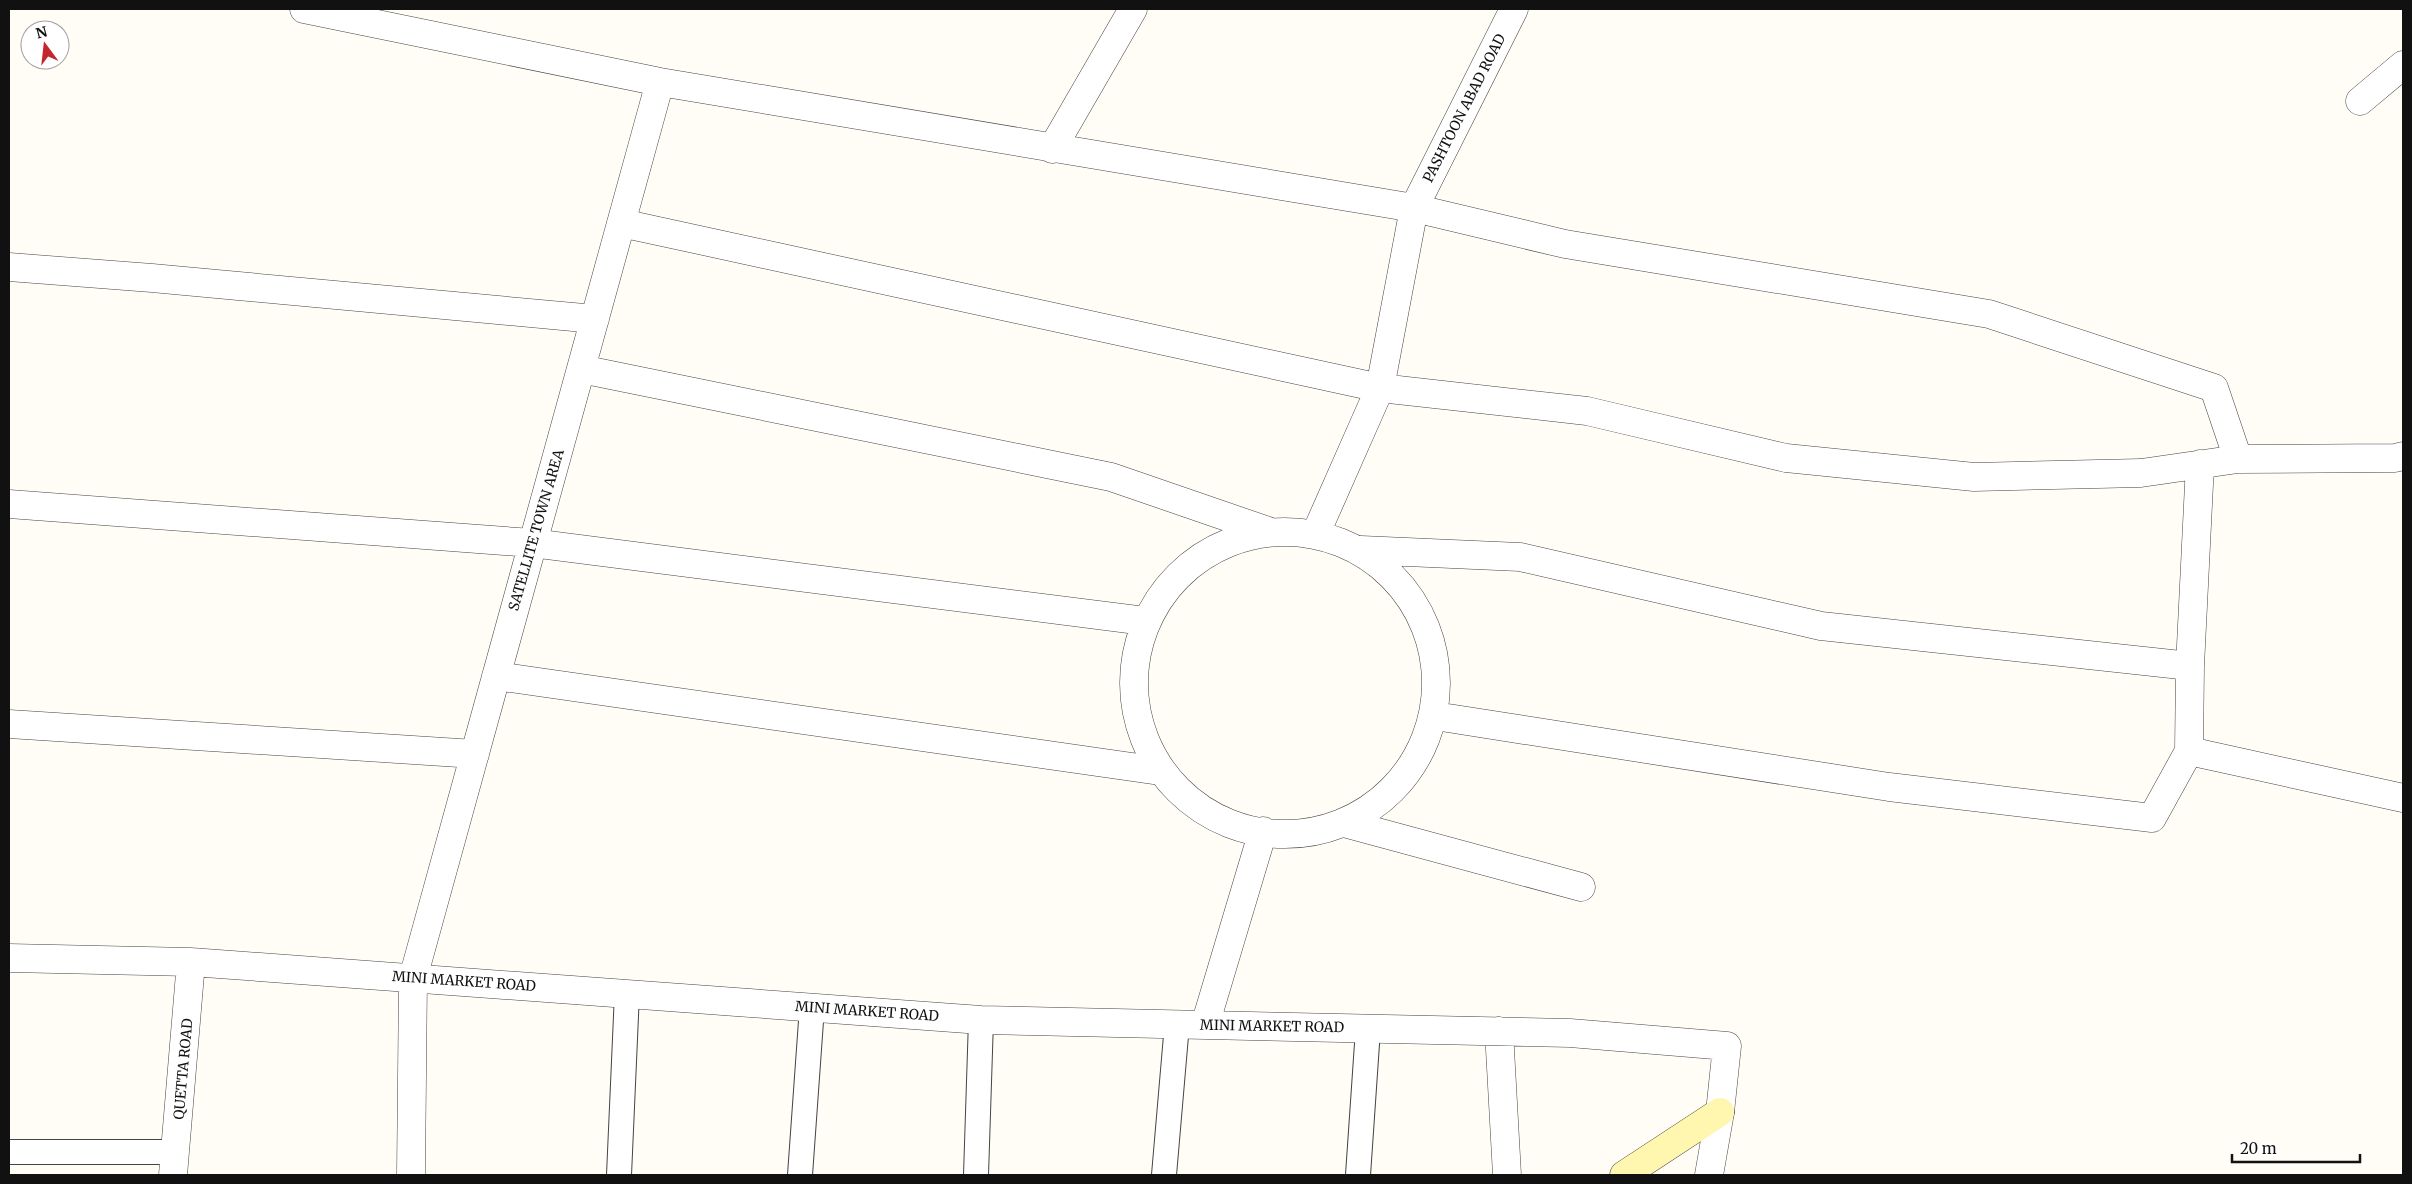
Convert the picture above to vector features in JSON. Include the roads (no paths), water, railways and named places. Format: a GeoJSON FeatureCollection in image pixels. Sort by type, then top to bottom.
{"type":"FeatureCollection","features":[{"type":"Feature","properties":{"kind":"street"},"geometry":{"type":"LineString","coordinates":[[304,9],[660,82],[1414,208],[1565,244],[1989,314],[2214,388],[2238,458]]}},
{"type":"Feature","properties":{"kind":"street"},"geometry":{"type":"LineString","coordinates":[[1052,149],[1133,9]]}},
{"type":"Feature","properties":{"kind":"street","name":"PASHTOON ABAD ROAD"},"geometry":{"type":"LineString","coordinates":[[1316,533],[1380,388],[1414,208],[1514,9]]}},
{"type":"Feature","properties":{"kind":"street"},"geometry":{"type":"LineString","coordinates":[[2360,101],[2403,64]]}},
{"type":"Feature","properties":{"kind":"street","name":"SATELLITE TOWN AREA"},"geometry":{"type":"LineString","coordinates":[[411,1175],[413,978],[660,82]]}},
{"type":"Feature","properties":{"kind":"street"},"geometry":{"type":"LineString","coordinates":[[621,223],[1380,388],[1587,411],[1786,458],[1974,477],[2141,473],[2238,458],[2395,458],[2403,456]]}},
{"type":"Feature","properties":{"kind":"street"},"geometry":{"type":"LineString","coordinates":[[9,267],[152,278],[595,319]]}},
{"type":"Feature","properties":{"kind":"street"},"geometry":{"type":"LineString","coordinates":[[581,370],[1111,477],[1268,531],[1316,533],[1361,550],[1399,580],[1425,621],[1438,667],[1435,716],[1416,761],[1386,797],[1344,823],[1297,834],[1245,830],[1197,808],[1160,771],[1137,724],[1132,672],[1145,621],[1175,577],[1217,546],[1268,531]]}},
{"type":"Feature","properties":{"kind":"street"},"geometry":{"type":"LineString","coordinates":[[1435,716],[1889,788],[2152,818],[2188,751],[2190,666],[2200,464]]}},
{"type":"Feature","properties":{"kind":"street"},"geometry":{"type":"LineString","coordinates":[[9,504],[532,543],[1145,621]]}},
{"type":"Feature","properties":{"kind":"street"},"geometry":{"type":"LineString","coordinates":[[1361,550],[1520,557],[1821,626],[2190,666]]}},
{"type":"Feature","properties":{"kind":"street"},"geometry":{"type":"LineString","coordinates":[[496,676],[1160,771]]}},
{"type":"Feature","properties":{"kind":"street"},"geometry":{"type":"LineString","coordinates":[[9,724],[475,754]]}},
{"type":"Feature","properties":{"kind":"street"},"geometry":{"type":"LineString","coordinates":[[2188,751],[2403,798]]}},
{"type":"Feature","properties":{"kind":"street"},"geometry":{"type":"LineString","coordinates":[[1344,823],[1581,887]]}},
{"type":"Feature","properties":{"kind":"street"},"geometry":{"type":"LineString","coordinates":[[1205,1025],[1262,831]]}},
{"type":"Feature","properties":{"kind":"street","name":"MINI MARKET ROAD"},"geometry":{"type":"LineString","coordinates":[[9,958],[192,962],[981,1020],[1570,1033],[1727,1046],[1720,1112]]}},
{"type":"Feature","properties":{"kind":"street","name":"QUETTA ROAD"},"geometry":{"type":"LineString","coordinates":[[174,1164],[192,962]]}},
{"type":"Feature","properties":{"kind":"street"},"geometry":{"type":"LineString","coordinates":[[1499,1031],[1507,1175]]}},
{"type":"Feature","properties":{"kind":"street"},"geometry":{"type":"LineString","coordinates":[[1624,1175],[1720,1112]]}},
{"type":"Feature","properties":{"kind":"street"},"geometry":{"type":"LineString","coordinates":[[1709,1175],[1720,1112]]}},
{"type":"Feature","properties":{"kind":"lane"},"geometry":{"type":"LineString","coordinates":[[619,1175],[627,993]]}},
{"type":"Feature","properties":{"kind":"lane"},"geometry":{"type":"LineString","coordinates":[[800,1175],[812,1007]]}},
{"type":"Feature","properties":{"kind":"lane"},"geometry":{"type":"LineString","coordinates":[[976,1175],[981,1020]]}},
{"type":"Feature","properties":{"kind":"lane"},"geometry":{"type":"LineString","coordinates":[[1164,1175],[1177,1024]]}},
{"type":"Feature","properties":{"kind":"lane"},"geometry":{"type":"LineString","coordinates":[[1358,1175],[1368,1029]]}},
{"type":"Feature","properties":{"kind":"lane"},"geometry":{"type":"LineString","coordinates":[[9,1152],[174,1164]]}}]}
